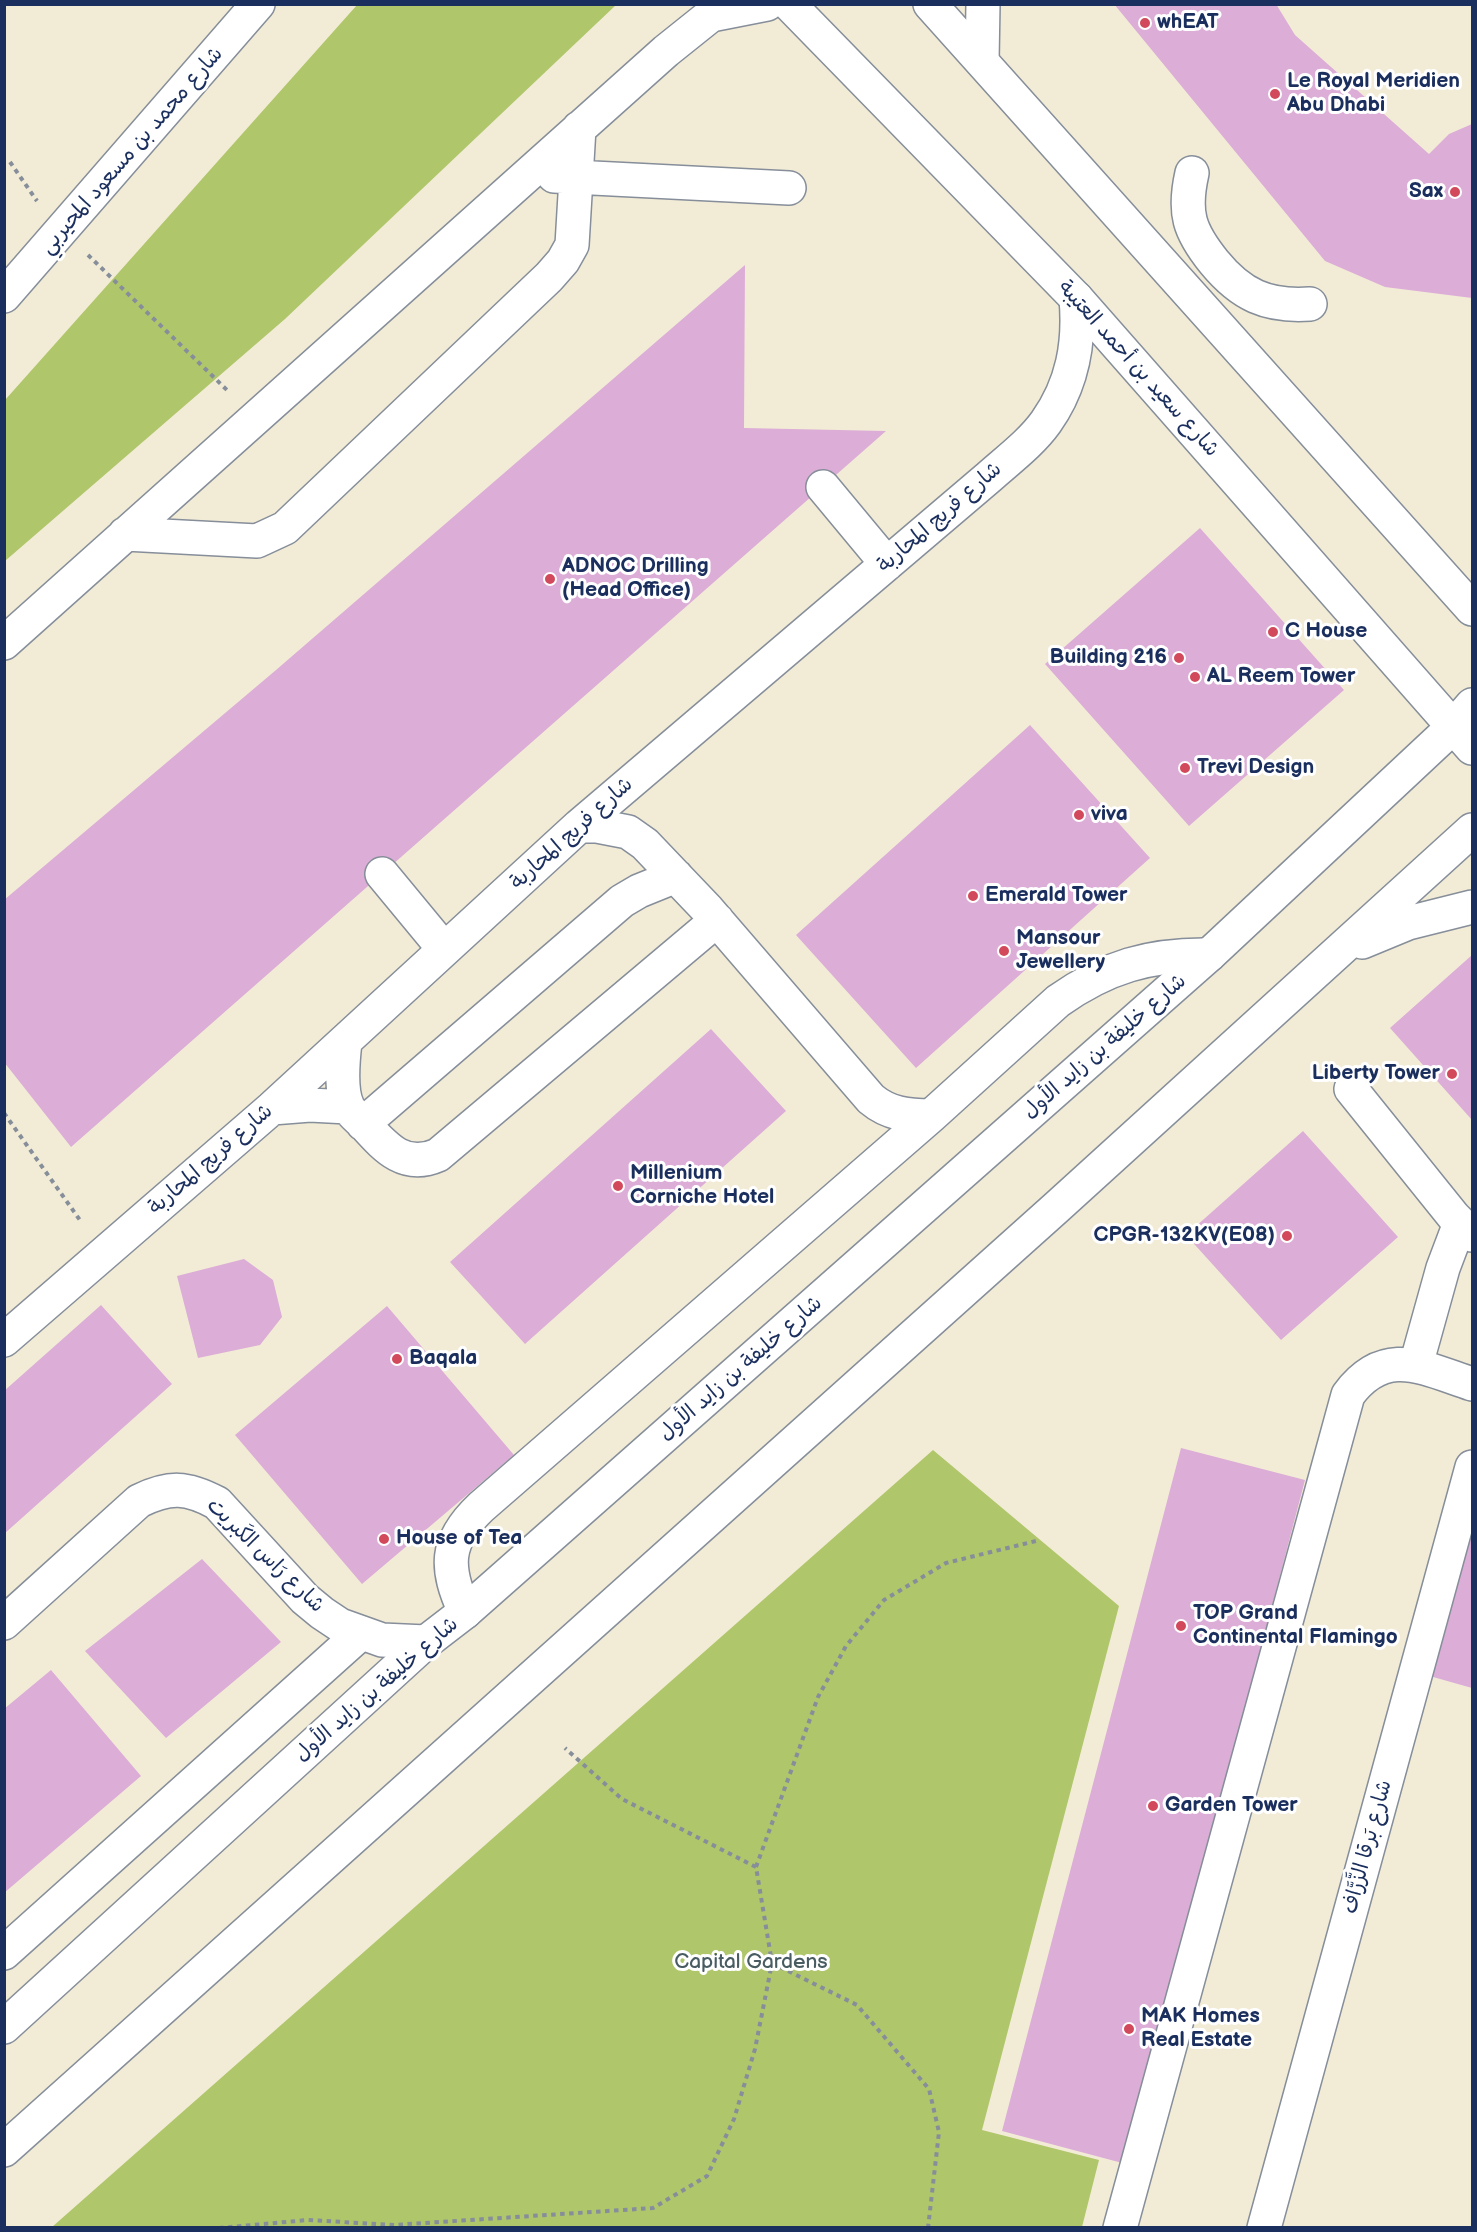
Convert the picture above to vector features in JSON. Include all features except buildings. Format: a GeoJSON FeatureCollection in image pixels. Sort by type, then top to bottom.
{"type":"FeatureCollection","features":[{"type":"Feature","properties":{"kind":"main road","name":"شارع محمد بن مسعود المحيربي"},"geometry":{"type":"LineString","coordinates":[[4,296],[258,4]]}},
{"type":"Feature","properties":{"kind":"main road"},"geometry":{"type":"LineString","coordinates":[[4,643],[711,10],[767,4]]}},
{"type":"Feature","properties":{"kind":"main road","name":"شارع سعيد بن أحمد العتيبة"},"geometry":{"type":"LineString","coordinates":[[789,4],[1076,298],[1399,663],[1466,727]]}},
{"type":"Feature","properties":{"kind":"main road"},"geometry":{"type":"LineString","coordinates":[[930,4],[1473,609]]}},
{"type":"Feature","properties":{"kind":"main road"},"geometry":{"type":"LineString","coordinates":[[982,61],[983,4]]}},
{"type":"Feature","properties":{"kind":"main road"},"geometry":{"type":"LineString","coordinates":[[125,534],[257,541],[285,528],[549,277],[563,261],[572,245],[579,128]]}},
{"type":"Feature","properties":{"kind":"main road"},"geometry":{"type":"LineString","coordinates":[[1192,173],[1187,209],[1191,228],[1199,244],[1232,282],[1249,294],[1269,302],[1290,305],[1310,304]]}},
{"type":"Feature","properties":{"kind":"main road"},"geometry":{"type":"LineString","coordinates":[[527,175],[789,188]]}},
{"type":"Feature","properties":{"kind":"main road","name":"شارع فريج المحاربة"},"geometry":{"type":"LineString","coordinates":[[4,1340],[272,1108],[579,826],[989,477],[1046,423],[1060,400],[1072,368],[1078,324],[1076,298]]}},
{"type":"Feature","properties":{"kind":"main road"},"geometry":{"type":"LineString","coordinates":[[823,487],[887,564]]}},
{"type":"Feature","properties":{"kind":"main road","name":"شارع خليفة بن زايد الأول"},"geometry":{"type":"LineString","coordinates":[[4,2027],[426,1642],[465,1612],[1466,727]]}},
{"type":"Feature","properties":{"kind":"main road"},"geometry":{"type":"LineString","coordinates":[[579,826],[604,827],[628,832],[645,844],[717,920],[871,1099],[880,1107],[900,1115],[931,1116]]}},
{"type":"Feature","properties":{"kind":"main road"},"geometry":{"type":"LineString","coordinates":[[4,2150],[1040,1223],[1473,830]]}},
{"type":"Feature","properties":{"kind":"main road"},"geometry":{"type":"LineString","coordinates":[[382,874],[444,949]]}},
{"type":"Feature","properties":{"kind":"main road"},"geometry":{"type":"LineString","coordinates":[[356,1115],[622,901],[639,891],[676,876]]}},
{"type":"Feature","properties":{"kind":"main road"},"geometry":{"type":"LineString","coordinates":[[1331,959],[1368,939],[1408,923],[1473,907]]}},
{"type":"Feature","properties":{"kind":"main road"},"geometry":{"type":"LineString","coordinates":[[345,1042],[342,1068],[356,1115],[377,1139],[397,1155],[407,1160],[428,1159],[438,1155],[717,920]]}},
{"type":"Feature","properties":{"kind":"main road"},"geometry":{"type":"LineString","coordinates":[[465,1612],[455,1590],[451,1572],[452,1553],[458,1535],[468,1520],[931,1116],[1058,1001],[1080,986],[1129,964],[1182,955],[1209,956]]}},
{"type":"Feature","properties":{"kind":"main road"},"geometry":{"type":"LineString","coordinates":[[1351,1089],[1466,1229],[1443,1268],[1416,1365]]}},
{"type":"Feature","properties":{"kind":"main road"},"geometry":{"type":"LineString","coordinates":[[272,1108],[310,1105],[356,1115]]}},
{"type":"Feature","properties":{"kind":"main road"},"geometry":{"type":"LineString","coordinates":[[1120,2228],[1348,1395],[1359,1380],[1374,1370],[1391,1364],[1416,1365],[1473,1384]]}},
{"type":"Feature","properties":{"kind":"main road","name":"شارع بَرقا الزَّرَّاف"},"geometry":{"type":"LineString","coordinates":[[1264,2228],[1473,1467]]}},
{"type":"Feature","properties":{"kind":"main road","name":"شارع رَاس الكَبريت"},"geometry":{"type":"LineString","coordinates":[[4,1623],[139,1501],[158,1492],[178,1490],[199,1493],[217,1503],[305,1599],[340,1625],[382,1640],[426,1642]]}},
{"type":"Feature","properties":{"kind":"main road"},"geometry":{"type":"LineString","coordinates":[[4,1953],[361,1633]]}},
{"type":"Feature","properties":{"kind":"path"},"geometry":{"type":"LineString","coordinates":[[10,162],[39,204]]}},
{"type":"Feature","properties":{"kind":"path"},"geometry":{"type":"LineString","coordinates":[[88,254],[255,417]]}},
{"type":"Feature","properties":{"kind":"path"},"geometry":{"type":"LineString","coordinates":[[4,1113],[103,1253]]}},
{"type":"Feature","properties":{"kind":"path"},"geometry":{"type":"LineString","coordinates":[[219,2228],[308,2220],[394,2226],[653,2208],[707,2176],[734,2119],[755,2049],[772,1963],[756,1868],[818,1696],[846,1646],[884,1600],[946,1563],[1040,1540]]}},
{"type":"Feature","properties":{"kind":"path"},"geometry":{"type":"LineString","coordinates":[[566,1748],[622,1799],[756,1868]]}},
{"type":"Feature","properties":{"kind":"path"},"geometry":{"type":"LineString","coordinates":[[772,1963],[857,2005],[929,2089],[939,2132],[928,2228]]}},
{"type":"Feature","properties":{"kind":"green space"},"geometry":{"type":"Polygon","coordinates":[[[357,5],[616,5],[285,319],[5,561],[5,400],[357,5]]]}},
{"type":"Feature","properties":{"kind":"green space","name":"Capital Gardens"},"geometry":{"type":"Polygon","coordinates":[[[933,1450],[1119,1606],[982,2130],[1099,2160],[1082,2227],[52,2227],[933,1450]]]}},
{"type":"Feature","properties":{"kind":"place","name":"whEAT"},"geometry":{"type":"Point","coordinates":[1145,23]}},
{"type":"Feature","properties":{"kind":"place","name":"Le Royal Meridien Abu Dhabi"},"geometry":{"type":"Point","coordinates":[1275,94]}},
{"type":"Feature","properties":{"kind":"place","name":"Sax"},"geometry":{"type":"Point","coordinates":[1455,192]}},
{"type":"Feature","properties":{"kind":"place","name":"ADNOC Drilling (Head Office)"},"geometry":{"type":"Point","coordinates":[550,579]}},
{"type":"Feature","properties":{"kind":"place","name":"C House"},"geometry":{"type":"Point","coordinates":[1273,632]}},
{"type":"Feature","properties":{"kind":"place","name":"Building 216"},"geometry":{"type":"Point","coordinates":[1179,658]}},
{"type":"Feature","properties":{"kind":"place","name":"AL Reem Tower"},"geometry":{"type":"Point","coordinates":[1195,677]}},
{"type":"Feature","properties":{"kind":"place","name":"Trevi Design"},"geometry":{"type":"Point","coordinates":[1185,768]}},
{"type":"Feature","properties":{"kind":"place","name":"viva"},"geometry":{"type":"Point","coordinates":[1079,815]}},
{"type":"Feature","properties":{"kind":"place","name":"Emerald Tower"},"geometry":{"type":"Point","coordinates":[973,896]}},
{"type":"Feature","properties":{"kind":"place","name":"Mansour Jewellery"},"geometry":{"type":"Point","coordinates":[1004,951]}},
{"type":"Feature","properties":{"kind":"place","name":"Liberty Tower"},"geometry":{"type":"Point","coordinates":[1452,1074]}},
{"type":"Feature","properties":{"kind":"place","name":"Millenium Corniche Hotel"},"geometry":{"type":"Point","coordinates":[618,1186]}},
{"type":"Feature","properties":{"kind":"place","name":"CPGR-132KV(E08)"},"geometry":{"type":"Point","coordinates":[1287,1236]}},
{"type":"Feature","properties":{"kind":"place","name":"Baqala"},"geometry":{"type":"Point","coordinates":[397,1359]}},
{"type":"Feature","properties":{"kind":"place","name":"House of Tea"},"geometry":{"type":"Point","coordinates":[384,1539]}},
{"type":"Feature","properties":{"kind":"place","name":"TOP Grand Continental Flamingo"},"geometry":{"type":"Point","coordinates":[1181,1626]}},
{"type":"Feature","properties":{"kind":"place","name":"Garden Tower"},"geometry":{"type":"Point","coordinates":[1153,1806]}},
{"type":"Feature","properties":{"kind":"place","name":"MAK Homes Real Estate"},"geometry":{"type":"Point","coordinates":[1129,2029]}}]}
